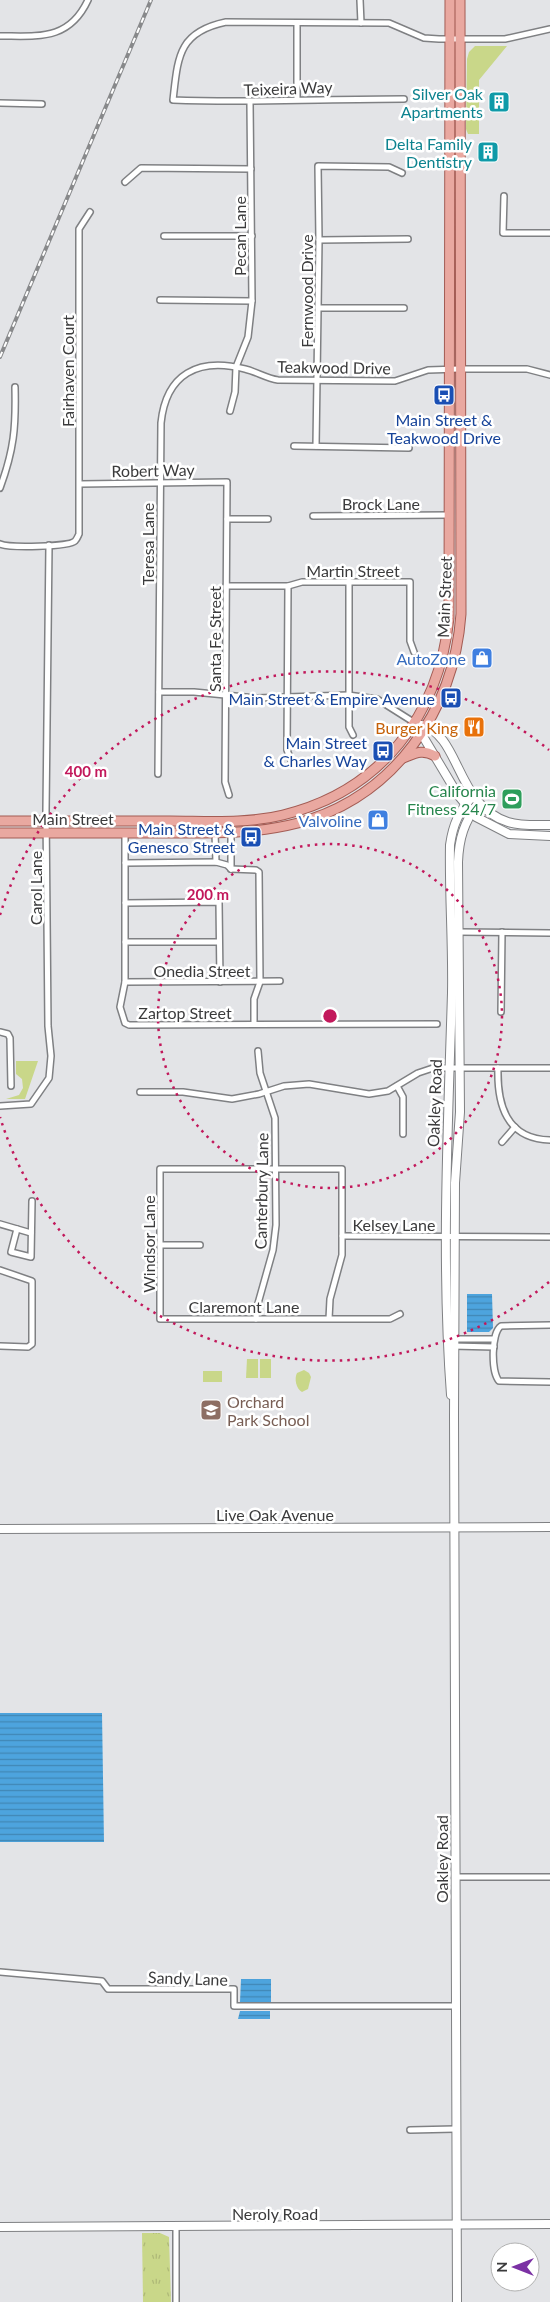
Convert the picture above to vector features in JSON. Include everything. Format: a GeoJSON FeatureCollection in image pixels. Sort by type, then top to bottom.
{"type":"FeatureCollection","features":[{"type":"Feature","properties":{"kind":"main road","name":"Main Street"},"geometry":{"type":"LineString","coordinates":[[450,0],[455,39]]}},
{"type":"Feature","properties":{"kind":"main road","name":"Main Street"},"geometry":{"type":"LineString","coordinates":[[0,833],[231,832],[274,828],[320,816],[359,795],[400,759],[427,726],[447,686],[459,639],[454,369],[455,39],[460,0]]}},
{"type":"Feature","properties":{"kind":"main road","name":"Main Street"},"geometry":{"type":"LineString","coordinates":[[0,821],[231,821],[282,816],[323,801],[349,788],[387,757],[415,723],[431,693],[446,646],[449,618],[449,515],[454,369]]}},
{"type":"Feature","properties":{"kind":"main road"},"geometry":{"type":"LineString","coordinates":[[400,759],[418,752],[426,752],[435,756]]}},
{"type":"Feature","properties":{"kind":"street"},"geometry":{"type":"LineString","coordinates":[[0,36],[43,37],[54,33],[67,27],[88,0]]}},
{"type":"Feature","properties":{"kind":"street"},"geometry":{"type":"LineString","coordinates":[[360,0],[361,23]]}},
{"type":"Feature","properties":{"kind":"street","name":"Teixeira Way"},"geometry":{"type":"LineString","coordinates":[[297,23],[226,22],[206,26],[190,38],[178,57],[173,100],[250,103],[298,100],[404,99]]}},
{"type":"Feature","properties":{"kind":"street"},"geometry":{"type":"LineString","coordinates":[[298,100],[297,23],[389,23],[424,38],[455,39],[505,39],[550,29]]}},
{"type":"Feature","properties":{"kind":"street"},"geometry":{"type":"LineString","coordinates":[[0,103],[42,104]]}},
{"type":"Feature","properties":{"kind":"street","name":"Pecan Lane"},"geometry":{"type":"LineString","coordinates":[[230,410],[236,367],[248,337],[252,301],[250,103]]}},
{"type":"Feature","properties":{"kind":"street","name":"Fernwood Drive"},"geometry":{"type":"LineString","coordinates":[[316,446],[319,308],[318,166],[389,167],[402,172]]}},
{"type":"Feature","properties":{"kind":"street"},"geometry":{"type":"LineString","coordinates":[[126,182],[141,168],[251,169]]}},
{"type":"Feature","properties":{"kind":"street"},"geometry":{"type":"LineString","coordinates":[[504,196],[503,233],[550,233]]}},
{"type":"Feature","properties":{"kind":"street","name":"Fairhaven Court"},"geometry":{"type":"LineString","coordinates":[[50,545],[65,545],[75,541],[79,534],[78,229],[90,212]]}},
{"type":"Feature","properties":{"kind":"street"},"geometry":{"type":"LineString","coordinates":[[164,236],[252,236]]}},
{"type":"Feature","properties":{"kind":"street"},"geometry":{"type":"LineString","coordinates":[[319,240],[408,239]]}},
{"type":"Feature","properties":{"kind":"street"},"geometry":{"type":"LineString","coordinates":[[160,300],[252,301]]}},
{"type":"Feature","properties":{"kind":"street"},"geometry":{"type":"LineString","coordinates":[[319,308],[404,308]]}},
{"type":"Feature","properties":{"kind":"street","name":"Teakwood Drive"},"geometry":{"type":"LineString","coordinates":[[236,367],[272,379],[318,381],[395,381],[421,372],[454,369],[527,369],[550,375]]}},
{"type":"Feature","properties":{"kind":"street","name":"Teresa Lane"},"geometry":{"type":"LineString","coordinates":[[158,774],[160,483],[163,405],[170,389],[182,376],[199,368],[236,367]]}},
{"type":"Feature","properties":{"kind":"street"},"geometry":{"type":"LineString","coordinates":[[0,488],[13,447],[15,387]]}},
{"type":"Feature","properties":{"kind":"street"},"geometry":{"type":"LineString","coordinates":[[294,446],[409,448]]}},
{"type":"Feature","properties":{"kind":"street","name":"Robert Way"},"geometry":{"type":"LineString","coordinates":[[80,484],[226,482]]}},
{"type":"Feature","properties":{"kind":"street","name":"Santa Fe Street"},"geometry":{"type":"LineString","coordinates":[[226,482],[226,782],[229,794]]}},
{"type":"Feature","properties":{"kind":"street","name":"Brock Lane"},"geometry":{"type":"LineString","coordinates":[[313,516],[449,515]]}},
{"type":"Feature","properties":{"kind":"street"},"geometry":{"type":"LineString","coordinates":[[226,519],[268,519]]}},
{"type":"Feature","properties":{"kind":"street"},"geometry":{"type":"LineString","coordinates":[[0,544],[13,546],[50,545]]}},
{"type":"Feature","properties":{"kind":"street","name":"Carol Lane"},"geometry":{"type":"LineString","coordinates":[[0,1106],[31,1104],[48,1078],[51,1056],[48,1026],[47,833],[50,545]]}},
{"type":"Feature","properties":{"kind":"street"},"geometry":{"type":"LineString","coordinates":[[349,581],[348,695],[349,727],[353,735]]}},
{"type":"Feature","properties":{"kind":"street","name":"Martin Street"},"geometry":{"type":"LineString","coordinates":[[226,586],[288,586],[302,582],[410,582],[410,641],[414,652]]}},
{"type":"Feature","properties":{"kind":"street"},"geometry":{"type":"LineString","coordinates":[[288,586],[287,750],[291,760]]}},
{"type":"Feature","properties":{"kind":"street"},"geometry":{"type":"LineString","coordinates":[[159,692],[257,698],[348,695],[377,699],[415,723],[427,726],[445,744],[456,760],[463,781],[476,800],[486,810],[508,822],[550,825]]}},
{"type":"Feature","properties":{"kind":"street"},"geometry":{"type":"LineString","coordinates":[[415,723],[471,812],[489,826],[509,834],[550,836]]}},
{"type":"Feature","properties":{"kind":"street","name":"Oakley Road"},"geometry":{"type":"LineString","coordinates":[[457,2302],[454,1416],[446,1236],[452,990],[450,844],[454,825],[465,805],[476,800]]}},
{"type":"Feature","properties":{"kind":"street","name":"Oakley Road"},"geometry":{"type":"LineString","coordinates":[[451,1343],[460,1068],[459,846],[464,824],[476,800]]}},
{"type":"Feature","properties":{"kind":"street"},"geometry":{"type":"LineString","coordinates":[[216,862],[215,832],[220,821]]}},
{"type":"Feature","properties":{"kind":"street"},"geometry":{"type":"LineString","coordinates":[[231,821],[231,869]]}},
{"type":"Feature","properties":{"kind":"street","name":"Zartop Street"},"geometry":{"type":"LineString","coordinates":[[125,832],[125,982],[120,1007],[122,1018],[129,1024],[437,1024]]}},
{"type":"Feature","properties":{"kind":"street"},"geometry":{"type":"LineString","coordinates":[[124,863],[216,862],[231,869],[256,870],[259,872],[260,982],[254,999],[254,1024]]}},
{"type":"Feature","properties":{"kind":"street"},"geometry":{"type":"LineString","coordinates":[[125,902],[219,902],[220,982]]}},
{"type":"Feature","properties":{"kind":"street"},"geometry":{"type":"LineString","coordinates":[[460,932],[550,933]]}},
{"type":"Feature","properties":{"kind":"street"},"geometry":{"type":"LineString","coordinates":[[501,1012],[502,932]]}},
{"type":"Feature","properties":{"kind":"street"},"geometry":{"type":"LineString","coordinates":[[125,942],[219,942]]}},
{"type":"Feature","properties":{"kind":"street","name":"Onedia Street"},"geometry":{"type":"LineString","coordinates":[[125,982],[280,981]]}},
{"type":"Feature","properties":{"kind":"street"},"geometry":{"type":"LineString","coordinates":[[0,1032],[8,1034],[11,1044],[11,1086]]}},
{"type":"Feature","properties":{"kind":"street","name":"Canterbury Lane"},"geometry":{"type":"LineString","coordinates":[[256,1319],[257,1307],[273,1250],[276,1225],[275,1118],[260,1073],[258,1051]]}},
{"type":"Feature","properties":{"kind":"street"},"geometry":{"type":"LineString","coordinates":[[140,1092],[183,1092],[232,1099],[267,1092],[284,1086],[309,1084],[369,1094],[388,1091],[426,1070],[449,1068],[550,1068]]}},
{"type":"Feature","properties":{"kind":"street"},"geometry":{"type":"LineString","coordinates":[[498,1068],[501,1106],[515,1127],[527,1135],[550,1140]]}},
{"type":"Feature","properties":{"kind":"street"},"geometry":{"type":"LineString","coordinates":[[397,1086],[403,1097],[403,1134]]}},
{"type":"Feature","properties":{"kind":"street"},"geometry":{"type":"LineString","coordinates":[[502,1142],[515,1127]]}},
{"type":"Feature","properties":{"kind":"street","name":"Windsor Lane"},"geometry":{"type":"LineString","coordinates":[[160,1319],[160,1169],[275,1169]]}},
{"type":"Feature","properties":{"kind":"street"},"geometry":{"type":"LineString","coordinates":[[275,1169],[342,1169],[340,1265],[330,1299],[328,1318]]}},
{"type":"Feature","properties":{"kind":"street"},"geometry":{"type":"LineString","coordinates":[[17,1229],[11,1252],[31,1257],[32,1201]]}},
{"type":"Feature","properties":{"kind":"street"},"geometry":{"type":"LineString","coordinates":[[0,1224],[31,1233]]}},
{"type":"Feature","properties":{"kind":"street","name":"Kelsey Lane"},"geometry":{"type":"LineString","coordinates":[[342,1236],[550,1237]]}},
{"type":"Feature","properties":{"kind":"street"},"geometry":{"type":"LineString","coordinates":[[160,1245],[200,1245]]}},
{"type":"Feature","properties":{"kind":"street"},"geometry":{"type":"LineString","coordinates":[[0,1270],[32,1281],[32,1344],[28,1347],[0,1346]]}},
{"type":"Feature","properties":{"kind":"street","name":"Claremont Lane"},"geometry":{"type":"LineString","coordinates":[[160,1319],[390,1319],[400,1314]]}},
{"type":"Feature","properties":{"kind":"street"},"geometry":{"type":"LineString","coordinates":[[550,1325],[501,1326],[495,1333],[494,1339],[494,1372],[499,1381],[550,1382]]}},
{"type":"Feature","properties":{"kind":"street"},"geometry":{"type":"LineString","coordinates":[[476,1339],[477,1346]]}},
{"type":"Feature","properties":{"kind":"street"},"geometry":{"type":"LineString","coordinates":[[451,1343],[476,1339],[494,1339]]}},
{"type":"Feature","properties":{"kind":"street"},"geometry":{"type":"LineString","coordinates":[[451,1343],[494,1346]]}},
{"type":"Feature","properties":{"kind":"street","name":"Live Oak Avenue"},"geometry":{"type":"LineString","coordinates":[[0,1529],[550,1527]]}},
{"type":"Feature","properties":{"kind":"street"},"geometry":{"type":"LineString","coordinates":[[455,1877],[550,1877]]}},
{"type":"Feature","properties":{"kind":"street","name":"Sandy Lane"},"geometry":{"type":"LineString","coordinates":[[0,1972],[102,1981],[108,1989],[234,1989],[234,2006],[455,2006]]}},
{"type":"Feature","properties":{"kind":"street"},"geometry":{"type":"LineString","coordinates":[[410,2130],[455,2130]]}},
{"type":"Feature","properties":{"kind":"street","name":"Neroly Road"},"geometry":{"type":"LineString","coordinates":[[0,2227],[550,2224]]}},
{"type":"Feature","properties":{"kind":"street"},"geometry":{"type":"LineString","coordinates":[[176,2226],[176,2302]]}},
{"type":"Feature","properties":{"kind":"green space"},"geometry":{"type":"Polygon","coordinates":[[[475,46],[507,46],[479,80],[479,134],[468,134],[466,129],[467,59],[469,52],[475,46]]]}},
{"type":"Feature","properties":{"kind":"green space"},"geometry":{"type":"Polygon","coordinates":[[[16,1061],[38,1061],[25,1099],[6,1099],[19,1095],[23,1088],[22,1079],[16,1074],[16,1061]]]}},
{"type":"Feature","properties":{"kind":"green space"},"geometry":{"type":"Polygon","coordinates":[[[247,1359],[258,1359],[258,1378],[246,1378],[247,1359]]]}},
{"type":"Feature","properties":{"kind":"green space"},"geometry":{"type":"Polygon","coordinates":[[[260,1359],[271,1359],[271,1378],[260,1378],[260,1359]]]}},
{"type":"Feature","properties":{"kind":"green space"},"geometry":{"type":"Polygon","coordinates":[[[304,1370],[311,1377],[308,1389],[302,1392],[297,1386],[296,1378],[297,1373],[304,1370]]]}},
{"type":"Feature","properties":{"kind":"green space"},"geometry":{"type":"Polygon","coordinates":[[[203,1371],[222,1371],[222,1382],[203,1382],[203,1371]]]}},
{"type":"Feature","properties":{"kind":"green space"},"geometry":{"type":"Polygon","coordinates":[[[142,2233],[160,2233],[169,2237],[171,2302],[143,2302],[142,2233]]]}},
{"type":"Feature","properties":{"kind":"water"},"geometry":{"type":"Polygon","coordinates":[[[467,1294],[492,1294],[493,1328],[489,1332],[467,1332],[467,1294]]]}},
{"type":"Feature","properties":{"kind":"water"},"geometry":{"type":"Polygon","coordinates":[[[0,1713],[102,1713],[104,1842],[0,1842],[0,1713]]]}},
{"type":"Feature","properties":{"kind":"water"},"geometry":{"type":"Polygon","coordinates":[[[241,1979],[271,1979],[271,2003],[240,2002],[241,1979]]]}},
{"type":"Feature","properties":{"kind":"water"},"geometry":{"type":"Polygon","coordinates":[[[240,2011],[270,2011],[270,2019],[238,2019],[240,2011]]]}},
{"type":"Feature","properties":{"kind":"railway"},"geometry":{"type":"LineString","coordinates":[[0,357],[151,0]]}},
{"type":"Feature","properties":{"kind":"place","name":"Silver Oak Apartments"},"geometry":{"type":"Point","coordinates":[499,102]}},
{"type":"Feature","properties":{"kind":"place","name":"Delta Family Dentistry"},"geometry":{"type":"Point","coordinates":[488,152]}},
{"type":"Feature","properties":{"kind":"place","name":"Main Street & Teakwood Drive"},"geometry":{"type":"Point","coordinates":[444,395]}},
{"type":"Feature","properties":{"kind":"place","name":"AutoZone"},"geometry":{"type":"Point","coordinates":[482,658]}},
{"type":"Feature","properties":{"kind":"place","name":"Main Street & Empire Avenue"},"geometry":{"type":"Point","coordinates":[451,698]}},
{"type":"Feature","properties":{"kind":"place","name":"Burger King"},"geometry":{"type":"Point","coordinates":[474,727]}},
{"type":"Feature","properties":{"kind":"place","name":"Main Street & Charles Way"},"geometry":{"type":"Point","coordinates":[383,751]}},
{"type":"Feature","properties":{"kind":"place","name":"California Fitness 24/7"},"geometry":{"type":"Point","coordinates":[512,799]}},
{"type":"Feature","properties":{"kind":"place","name":"Valvoline"},"geometry":{"type":"Point","coordinates":[378,820]}},
{"type":"Feature","properties":{"kind":"place","name":"Main Street & Genesco Street"},"geometry":{"type":"Point","coordinates":[251,837]}},
{"type":"Feature","properties":{"kind":"place","name":"Orchard Park School"},"geometry":{"type":"Point","coordinates":[211,1410]}}]}
